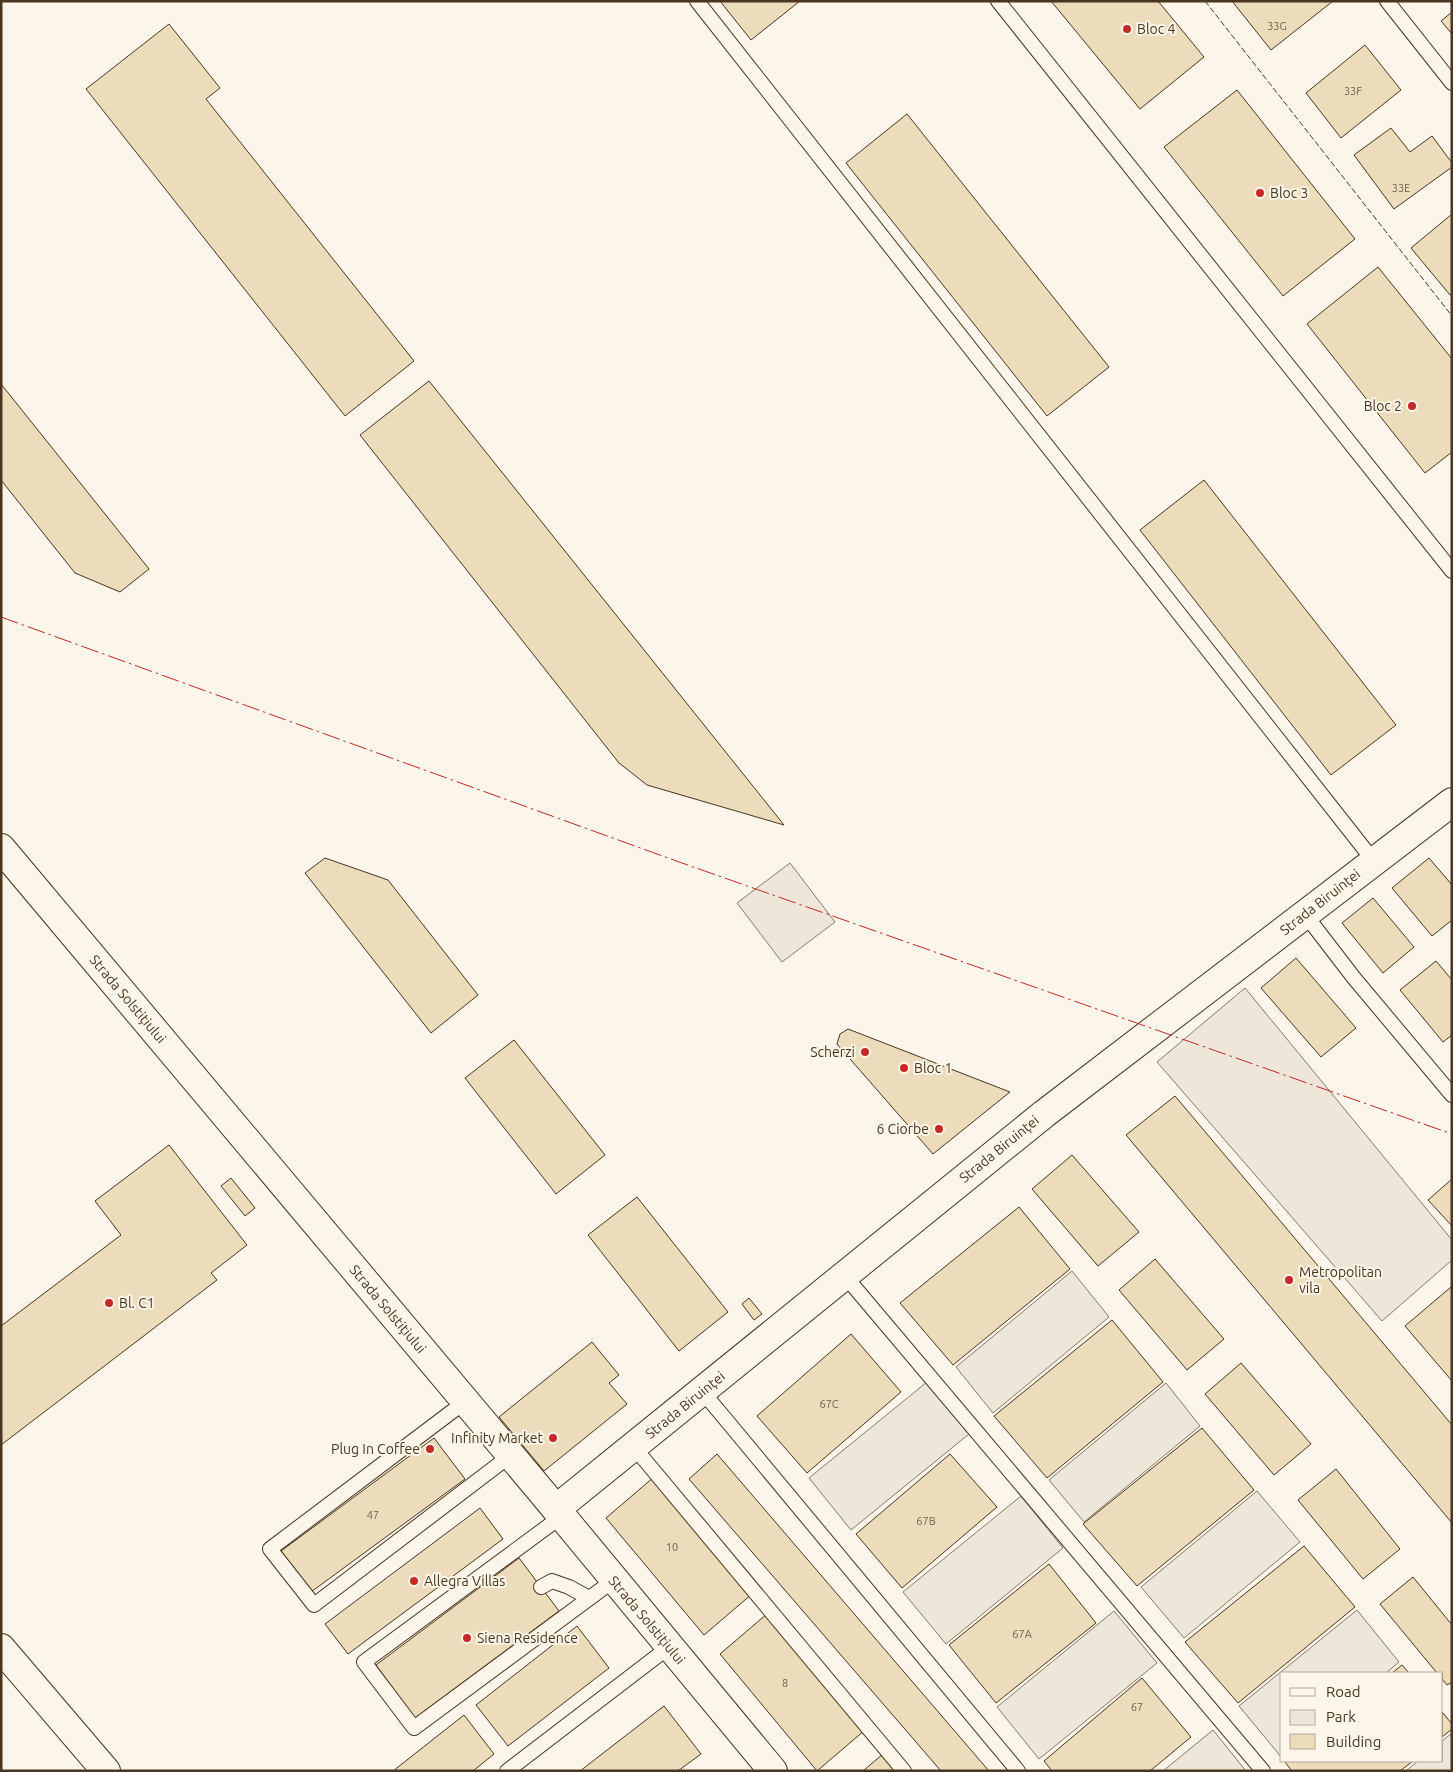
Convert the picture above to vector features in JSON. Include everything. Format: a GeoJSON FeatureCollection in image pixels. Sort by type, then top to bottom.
{"type":"FeatureCollection","features":[{"type":"Feature","properties":{"kind":"street","name":"Strada Biruinței"},"geometry":{"type":"LineString","coordinates":[[559,1512],[633,1446],[1037,1120],[1373,860],[1450,806]]}},
{"type":"Feature","properties":{"kind":"street","name":"Strada Solstițiului"},"geometry":{"type":"LineString","coordinates":[[1,848],[559,1512],[773,1771]]}},
{"type":"Feature","properties":{"kind":"street"},"geometry":{"type":"LineString","coordinates":[[1,1648],[106,1771]]}},
{"type":"Feature","properties":{"kind":"lane"},"geometry":{"type":"LineString","coordinates":[[697,1],[1373,860]]}},
{"type":"Feature","properties":{"kind":"lane"},"geometry":{"type":"LineString","coordinates":[[998,1],[1452,571]]}},
{"type":"Feature","properties":{"kind":"lane"},"geometry":{"type":"LineString","coordinates":[[1387,1],[1452,83]]}},
{"type":"Feature","properties":{"kind":"lane"},"geometry":{"type":"LineString","coordinates":[[1304,914],[1354,978],[1452,1095]]}},
{"type":"Feature","properties":{"kind":"lane"},"geometry":{"type":"LineString","coordinates":[[845,1276],[1263,1771]]}},
{"type":"Feature","properties":{"kind":"lane"},"geometry":{"type":"LineString","coordinates":[[702,1391],[1018,1771]]}},
{"type":"Feature","properties":{"kind":"lane"},"geometry":{"type":"LineString","coordinates":[[466,1401],[270,1549],[314,1606],[511,1455]]}},
{"type":"Feature","properties":{"kind":"lane"},"geometry":{"type":"LineString","coordinates":[[633,1446],[904,1771]]}},
{"type":"Feature","properties":{"kind":"lane"},"geometry":{"type":"LineString","coordinates":[[559,1512],[364,1662],[414,1728],[614,1580]]}},
{"type":"Feature","properties":{"kind":"lane"},"geometry":{"type":"LineString","coordinates":[[541,1587],[552,1581],[590,1598]]}},
{"type":"Feature","properties":{"kind":"lane"},"geometry":{"type":"LineString","coordinates":[[507,1771],[669,1646]]}},
{"type":"Feature","properties":{"kind":"green space"},"geometry":{"type":"Polygon","coordinates":[[[790,863],[835,922],[782,962],[737,903],[790,863]]]}},
{"type":"Feature","properties":{"kind":"green space"},"geometry":{"type":"Polygon","coordinates":[[[1245,988],[1452,1240],[1452,1260],[1382,1321],[1157,1062],[1245,988]]]}},
{"type":"Feature","properties":{"kind":"shaded area"},"geometry":{"type":"Polygon","coordinates":[[[1072,1271],[1109,1317],[993,1413],[956,1367],[1072,1271]]]}},
{"type":"Feature","properties":{"kind":"shaded area"},"geometry":{"type":"Polygon","coordinates":[[[927,1382],[969,1434],[851,1530],[809,1478],[927,1382]]]}},
{"type":"Feature","properties":{"kind":"shaded area"},"geometry":{"type":"Polygon","coordinates":[[[1166,1383],[1200,1426],[1084,1522],[1049,1480],[1166,1383]]]}},
{"type":"Feature","properties":{"kind":"shaded area"},"geometry":{"type":"Polygon","coordinates":[[[1257,1491],[1300,1542],[1184,1638],[1141,1587],[1257,1491]]]}},
{"type":"Feature","properties":{"kind":"shaded area"},"geometry":{"type":"Polygon","coordinates":[[[1021,1496],[1063,1548],[946,1644],[903,1592],[1021,1496]]]}},
{"type":"Feature","properties":{"kind":"shaded area"},"geometry":{"type":"Polygon","coordinates":[[[1357,1610],[1399,1662],[1387,1672],[1281,1672],[1357,1610]]]}},
{"type":"Feature","properties":{"kind":"shaded area"},"geometry":{"type":"Polygon","coordinates":[[[1114,1611],[1157,1663],[1039,1759],[997,1707],[1114,1611]]]}},
{"type":"Feature","properties":{"kind":"shaded area"},"geometry":{"type":"Polygon","coordinates":[[[1280,1673],[1280,1756],[1239,1706],[1280,1673]]]}},
{"type":"Feature","properties":{"kind":"shaded area"},"geometry":{"type":"Polygon","coordinates":[[[1213,1730],[1246,1771],[1163,1771],[1213,1730]]]}},
{"type":"Feature","properties":{"kind":"shaded area"},"geometry":{"type":"Polygon","coordinates":[[[1452,1733],[1452,1771],[1406,1771],[1417,1762],[1443,1762],[1443,1740],[1452,1733]]]}},
{"type":"Feature","properties":{"kind":"building"},"geometry":{"type":"Polygon","coordinates":[[[720,1],[800,1],[751,40],[720,1]]]}},
{"type":"Feature","properties":{"kind":"building","name":"Bloc 4"},"geometry":{"type":"Polygon","coordinates":[[[1051,1],[1158,1],[1204,57],[1140,109],[1051,1]]]}},
{"type":"Feature","properties":{"kind":"building"},"geometry":{"type":"Polygon","coordinates":[[[1232,1],[1333,1],[1271,50],[1232,1]]]}},
{"type":"Feature","properties":{"kind":"building"},"geometry":{"type":"Polygon","coordinates":[[[1452,12],[1452,34],[1441,21],[1452,12]]]}},
{"type":"Feature","properties":{"kind":"building"},"geometry":{"type":"Polygon","coordinates":[[[169,24],[220,88],[206,99],[414,361],[345,416],[86,89],[169,24]]]}},
{"type":"Feature","properties":{"kind":"building"},"geometry":{"type":"Polygon","coordinates":[[[1365,45],[1401,90],[1341,138],[1306,93],[1365,45]]]}},
{"type":"Feature","properties":{"kind":"building","name":"Bloc 3"},"geometry":{"type":"Polygon","coordinates":[[[1237,90],[1355,239],[1283,296],[1164,147],[1237,90]]]}},
{"type":"Feature","properties":{"kind":"building"},"geometry":{"type":"Polygon","coordinates":[[[907,114],[1109,367],[1047,416],[846,163],[907,114]]]}},
{"type":"Feature","properties":{"kind":"building"},"geometry":{"type":"Polygon","coordinates":[[[1391,128],[1410,152],[1432,136],[1452,163],[1452,167],[1394,209],[1354,155],[1391,128]]]}},
{"type":"Feature","properties":{"kind":"building"},"geometry":{"type":"Polygon","coordinates":[[[1452,214],[1452,294],[1450,295],[1411,248],[1452,214]]]}},
{"type":"Feature","properties":{"kind":"building","name":"Bloc 2"},"geometry":{"type":"Polygon","coordinates":[[[1378,267],[1452,359],[1452,452],[1425,473],[1307,324],[1378,267]]]}},
{"type":"Feature","properties":{"kind":"building"},"geometry":{"type":"Polygon","coordinates":[[[429,381],[784,825],[647,785],[619,763],[360,435],[429,381]]]}},
{"type":"Feature","properties":{"kind":"building"},"geometry":{"type":"Polygon","coordinates":[[[1,384],[149,569],[120,592],[75,573],[1,480],[1,384]]]}},
{"type":"Feature","properties":{"kind":"building"},"geometry":{"type":"Polygon","coordinates":[[[1204,480],[1396,725],[1331,775],[1140,530],[1204,480]]]}},
{"type":"Feature","properties":{"kind":"building"},"geometry":{"type":"Polygon","coordinates":[[[325,858],[388,880],[478,995],[431,1033],[305,873],[325,858]]]}},
{"type":"Feature","properties":{"kind":"building"},"geometry":{"type":"Polygon","coordinates":[[[1429,858],[1452,885],[1452,920],[1432,936],[1392,888],[1429,858]]]}},
{"type":"Feature","properties":{"kind":"building"},"geometry":{"type":"Polygon","coordinates":[[[1373,898],[1414,947],[1383,973],[1342,923],[1373,898]]]}},
{"type":"Feature","properties":{"kind":"building"},"geometry":{"type":"Polygon","coordinates":[[[1296,958],[1356,1028],[1321,1057],[1261,988],[1296,958]]]}},
{"type":"Feature","properties":{"kind":"building"},"geometry":{"type":"Polygon","coordinates":[[[1436,961],[1452,980],[1452,1035],[1443,1042],[1400,990],[1436,961]]]}},
{"type":"Feature","properties":{"kind":"building","name":"Bloc 1"},"geometry":{"type":"Polygon","coordinates":[[[848,1029],[1010,1092],[933,1154],[837,1044],[840,1034],[848,1029]]]}},
{"type":"Feature","properties":{"kind":"building"},"geometry":{"type":"Polygon","coordinates":[[[514,1040],[605,1155],[556,1194],[465,1078],[514,1040]]]}},
{"type":"Feature","properties":{"kind":"building","name":"Metropolitan vila"},"geometry":{"type":"Polygon","coordinates":[[[1175,1096],[1452,1425],[1452,1523],[1126,1135],[1175,1096]]]}},
{"type":"Feature","properties":{"kind":"building","name":"Bl. C1"},"geometry":{"type":"Polygon","coordinates":[[[169,1145],[247,1245],[211,1273],[217,1280],[1,1445],[1,1326],[121,1235],[95,1201],[169,1145]]]}},
{"type":"Feature","properties":{"kind":"building"},"geometry":{"type":"Polygon","coordinates":[[[1072,1155],[1139,1232],[1098,1266],[1032,1189],[1072,1155]]]}},
{"type":"Feature","properties":{"kind":"building"},"geometry":{"type":"Polygon","coordinates":[[[231,1178],[255,1208],[245,1216],[221,1186],[231,1178]]]}},
{"type":"Feature","properties":{"kind":"building"},"geometry":{"type":"Polygon","coordinates":[[[1452,1179],[1452,1226],[1428,1200],[1452,1179]]]}},
{"type":"Feature","properties":{"kind":"building"},"geometry":{"type":"Polygon","coordinates":[[[637,1197],[728,1312],[679,1351],[588,1235],[637,1197]]]}},
{"type":"Feature","properties":{"kind":"building"},"geometry":{"type":"Polygon","coordinates":[[[1019,1207],[1070,1269],[953,1365],[900,1303],[1019,1207]]]}},
{"type":"Feature","properties":{"kind":"building"},"geometry":{"type":"Polygon","coordinates":[[[1155,1259],[1224,1339],[1187,1370],[1119,1290],[1155,1259]]]}},
{"type":"Feature","properties":{"kind":"building"},"geometry":{"type":"Polygon","coordinates":[[[1451,1287],[1452,1289],[1452,1381],[1405,1326],[1451,1287]]]}},
{"type":"Feature","properties":{"kind":"building"},"geometry":{"type":"Polygon","coordinates":[[[749,1298],[762,1314],[754,1320],[742,1304],[749,1298]]]}},
{"type":"Feature","properties":{"kind":"building"},"geometry":{"type":"Polygon","coordinates":[[[1112,1320],[1163,1382],[1047,1478],[994,1416],[1112,1320]]]}},
{"type":"Feature","properties":{"kind":"building"},"geometry":{"type":"Polygon","coordinates":[[[851,1334],[901,1392],[807,1473],[757,1416],[851,1334]]]}},
{"type":"Feature","properties":{"kind":"building"},"geometry":{"type":"Polygon","coordinates":[[[592,1342],[619,1375],[609,1383],[627,1404],[544,1471],[499,1417],[592,1342]]]}},
{"type":"Feature","properties":{"kind":"building"},"geometry":{"type":"Polygon","coordinates":[[[1241,1363],[1311,1444],[1274,1475],[1205,1394],[1241,1363]]]}},
{"type":"Feature","properties":{"kind":"building"},"geometry":{"type":"Polygon","coordinates":[[[1202,1428],[1254,1490],[1137,1586],[1083,1524],[1202,1428]]]}},
{"type":"Feature","properties":{"kind":"building"},"geometry":{"type":"Polygon","coordinates":[[[434,1438],[465,1479],[311,1592],[281,1551],[434,1438]]]}},
{"type":"Feature","properties":{"kind":"building"},"geometry":{"type":"Polygon","coordinates":[[[717,1454],[989,1771],[941,1771],[689,1479],[717,1454]]]}},
{"type":"Feature","properties":{"kind":"building"},"geometry":{"type":"Polygon","coordinates":[[[950,1454],[997,1507],[902,1588],[856,1534],[950,1454]]]}},
{"type":"Feature","properties":{"kind":"building"},"geometry":{"type":"Polygon","coordinates":[[[1336,1469],[1400,1549],[1363,1579],[1298,1500],[1336,1469]]]}},
{"type":"Feature","properties":{"kind":"building"},"geometry":{"type":"Polygon","coordinates":[[[654,1477],[752,1594],[704,1635],[606,1518],[654,1477]]]}},
{"type":"Feature","properties":{"kind":"building","name":"Allegra Villas"},"geometry":{"type":"Polygon","coordinates":[[[480,1508],[503,1539],[348,1654],[325,1624],[480,1508]]]}},
{"type":"Feature","properties":{"kind":"building"},"geometry":{"type":"Polygon","coordinates":[[[1304,1546],[1355,1607],[1238,1703],[1185,1642],[1304,1546]]]}},
{"type":"Feature","properties":{"kind":"building","name":"Siena Residence"},"geometry":{"type":"Polygon","coordinates":[[[519,1558],[559,1611],[415,1718],[376,1665],[519,1558]]]}},
{"type":"Feature","properties":{"kind":"building"},"geometry":{"type":"Polygon","coordinates":[[[1049,1564],[1096,1623],[996,1703],[949,1645],[1049,1564]]]}},
{"type":"Feature","properties":{"kind":"building"},"geometry":{"type":"Polygon","coordinates":[[[1413,1577],[1452,1625],[1452,1682],[1447,1685],[1443,1680],[1443,1672],[1436,1672],[1380,1604],[1413,1577]]]}},
{"type":"Feature","properties":{"kind":"building"},"geometry":{"type":"Polygon","coordinates":[[[768,1613],[865,1730],[817,1771],[720,1654],[768,1613]]]}},
{"type":"Feature","properties":{"kind":"building"},"geometry":{"type":"Polygon","coordinates":[[[577,1626],[609,1668],[508,1746],[476,1705],[577,1626]]]}},
{"type":"Feature","properties":{"kind":"building"},"geometry":{"type":"Polygon","coordinates":[[[1402,1665],[1408,1672],[1393,1672],[1402,1665]]]}},
{"type":"Feature","properties":{"kind":"building"},"geometry":{"type":"Polygon","coordinates":[[[1142,1678],[1191,1737],[1150,1771],[1052,1771],[1044,1761],[1142,1678]]]}},
{"type":"Feature","properties":{"kind":"building"},"geometry":{"type":"Polygon","coordinates":[[[664,1706],[701,1754],[678,1771],[580,1771],[664,1706]]]}},
{"type":"Feature","properties":{"kind":"building"},"geometry":{"type":"Polygon","coordinates":[[[1443,1713],[1452,1724],[1452,1729],[1443,1736],[1443,1713]]]}},
{"type":"Feature","properties":{"kind":"building"},"geometry":{"type":"Polygon","coordinates":[[[464,1715],[494,1754],[473,1771],[393,1771],[464,1715]]]}},
{"type":"Feature","properties":{"kind":"building"},"geometry":{"type":"Polygon","coordinates":[[[884,1753],[899,1771],[863,1771],[884,1753]]]}},
{"type":"Feature","properties":{"kind":"building"},"geometry":{"type":"Polygon","coordinates":[[[1285,1762],[1412,1762],[1400,1771],[1292,1771],[1285,1762]]]}},
{"type":"Feature","properties":{"kind":"fence"},"geometry":{"type":"LineString","coordinates":[[1205,1],[1452,316]]}},
{"type":"Feature","properties":{"kind":"power"},"geometry":{"type":"LineString","coordinates":[[1,617],[682,863],[1452,1134]]}},
{"type":"Feature","properties":{"kind":"place","name":"Bloc 4"},"geometry":{"type":"Point","coordinates":[1127,29]}},
{"type":"Feature","properties":{"kind":"place","name":"Bloc 3"},"geometry":{"type":"Point","coordinates":[1260,193]}},
{"type":"Feature","properties":{"kind":"place","name":"Bloc 2"},"geometry":{"type":"Point","coordinates":[1412,406]}},
{"type":"Feature","properties":{"kind":"place","name":"Scherzi"},"geometry":{"type":"Point","coordinates":[865,1052]}},
{"type":"Feature","properties":{"kind":"place","name":"Bloc 1"},"geometry":{"type":"Point","coordinates":[904,1068]}},
{"type":"Feature","properties":{"kind":"place","name":"6 Ciorbe"},"geometry":{"type":"Point","coordinates":[939,1129]}},
{"type":"Feature","properties":{"kind":"place","name":"Metropolitan vila"},"geometry":{"type":"Point","coordinates":[1289,1280]}},
{"type":"Feature","properties":{"kind":"place","name":"Bl. C1"},"geometry":{"type":"Point","coordinates":[109,1303]}},
{"type":"Feature","properties":{"kind":"place","name":"Infinity Market"},"geometry":{"type":"Point","coordinates":[553,1438]}},
{"type":"Feature","properties":{"kind":"place","name":"Plug In Coffee"},"geometry":{"type":"Point","coordinates":[430,1449]}},
{"type":"Feature","properties":{"kind":"place","name":"Allegra Villas"},"geometry":{"type":"Point","coordinates":[414,1581]}},
{"type":"Feature","properties":{"kind":"place","name":"Siena Residence"},"geometry":{"type":"Point","coordinates":[467,1638]}}]}
